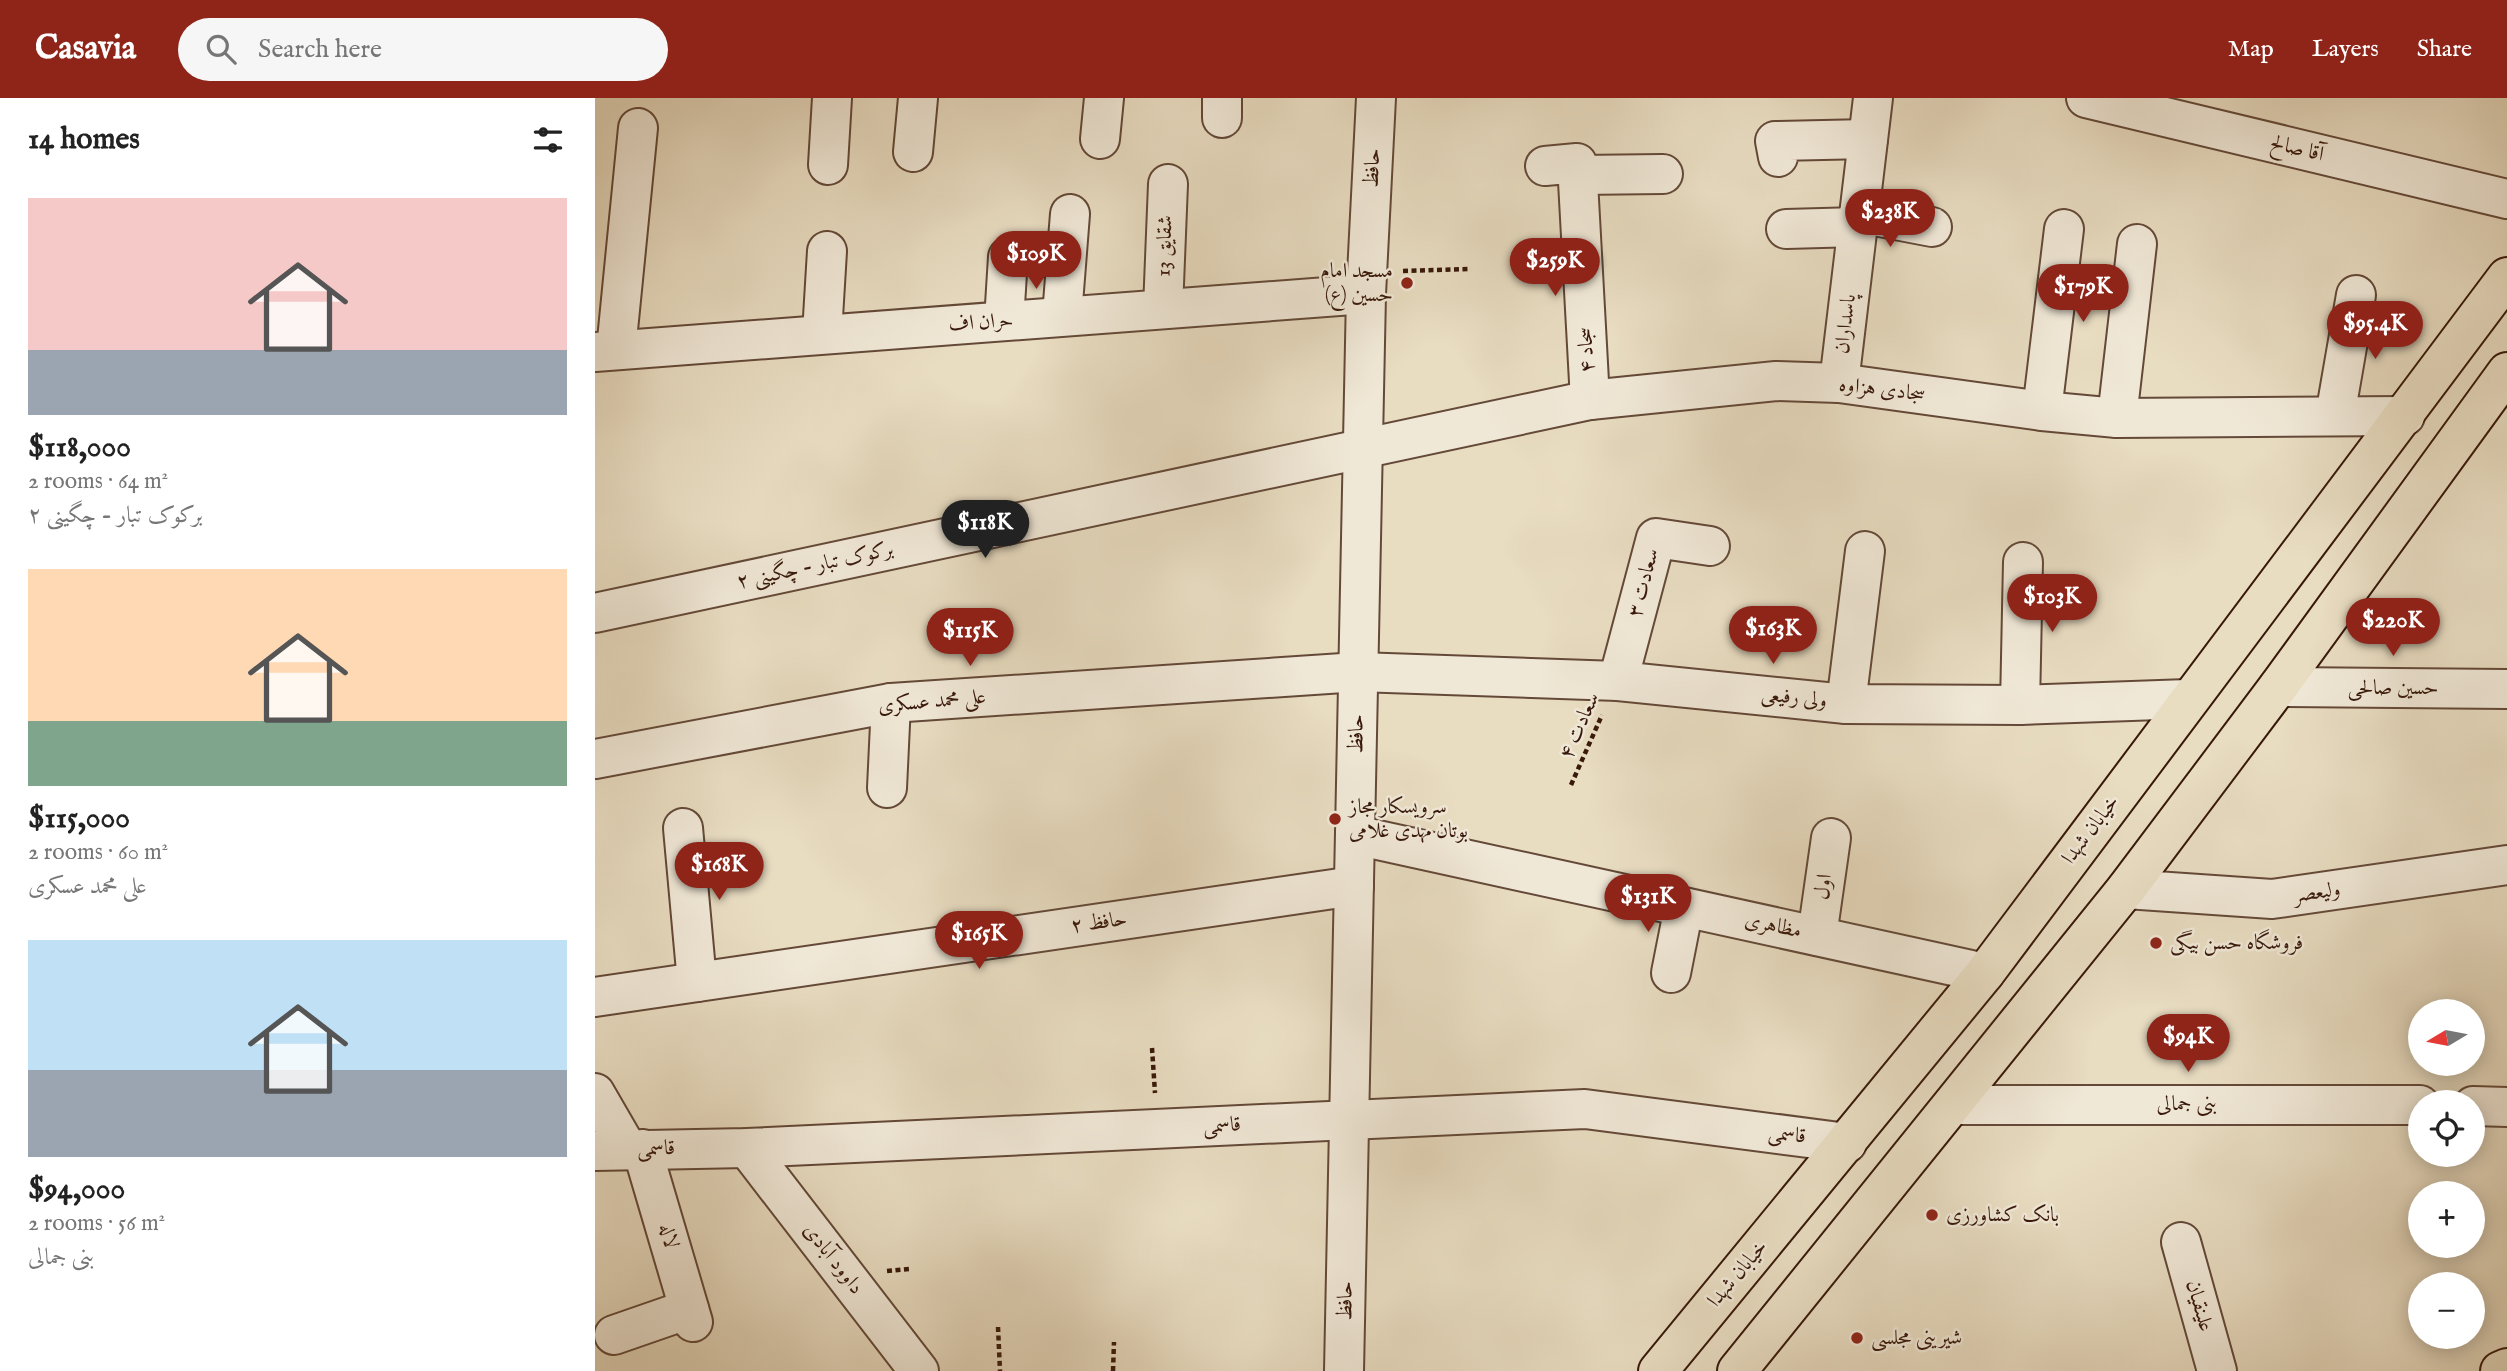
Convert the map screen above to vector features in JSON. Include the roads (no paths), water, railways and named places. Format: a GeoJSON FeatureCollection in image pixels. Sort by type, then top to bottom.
{"type":"FeatureCollection","features":[{"type":"Feature","properties":{"kind":"main road","name":"خیابان شهدا"},"geometry":{"type":"LineString","coordinates":[[1658,1371],[1985,973],[2507,277]]}},
{"type":"Feature","properties":{"kind":"main road"},"geometry":{"type":"LineString","coordinates":[[1737,1371],[2126,889],[2278,687],[2507,372]]}},
{"type":"Feature","properties":{"kind":"main road"},"geometry":{"type":"LineString","coordinates":[[2500,1371],[2507,1368]]}},
{"type":"Feature","properties":{"kind":"street"},"geometry":{"type":"LineString","coordinates":[[828,165],[832,98]]}},
{"type":"Feature","properties":{"kind":"street"},"geometry":{"type":"LineString","coordinates":[[913,152],[918,98]]}},
{"type":"Feature","properties":{"kind":"street"},"geometry":{"type":"LineString","coordinates":[[1100,139],[1104,98]]}},
{"type":"Feature","properties":{"kind":"street","name":"حافظ"},"geometry":{"type":"LineString","coordinates":[[1344,1371],[1366,283],[1376,98]]}},
{"type":"Feature","properties":{"kind":"street","name":"پاسداران"},"geometry":{"type":"LineString","coordinates":[[1839,383],[1873,98]]}},
{"type":"Feature","properties":{"kind":"street","name":"آقا صالح"},"geometry":{"type":"LineString","coordinates":[[2086,98],[2507,199]]}},
{"type":"Feature","properties":{"kind":"street"},"geometry":{"type":"LineString","coordinates":[[605,351],[638,128]]}},
{"type":"Feature","properties":{"kind":"street"},"geometry":{"type":"LineString","coordinates":[[1778,157],[1775,141],[1868,139]]}},
{"type":"Feature","properties":{"kind":"street","name":"سجاد ۴"},"geometry":{"type":"LineString","coordinates":[[1590,400],[1561,170],[1663,174]]}},
{"type":"Feature","properties":{"kind":"street","name":"شقایق 13"},"geometry":{"type":"LineString","coordinates":[[1163,309],[1168,184]]}},
{"type":"Feature","properties":{"kind":"street"},"geometry":{"type":"LineString","coordinates":[[1062,316],[1070,214]]}},
{"type":"Feature","properties":{"kind":"street"},"geometry":{"type":"LineString","coordinates":[[1786,229],[1858,220],[1932,227]]}},
{"type":"Feature","properties":{"kind":"street"},"geometry":{"type":"LineString","coordinates":[[2042,411],[2064,229]]}},
{"type":"Feature","properties":{"kind":"street"},"geometry":{"type":"LineString","coordinates":[[2117,418],[2137,244]]}},
{"type":"Feature","properties":{"kind":"street"},"geometry":{"type":"LineString","coordinates":[[822,334],[827,251]]}},
{"type":"Feature","properties":{"kind":"street"},"geometry":{"type":"LineString","coordinates":[[1003,321],[1008,257]]}},
{"type":"Feature","properties":{"kind":"street","name":"حران اف"},"geometry":{"type":"LineString","coordinates":[[605,351],[1163,309],[1366,283]]}},
{"type":"Feature","properties":{"kind":"street"},"geometry":{"type":"LineString","coordinates":[[2335,416],[2356,295]]}},
{"type":"Feature","properties":{"kind":"street","name":"سجادی هزاوه"},"geometry":{"type":"LineString","coordinates":[[1363,449],[1590,400],[1776,381],[1839,383],[2042,411],[2117,418],[2405,416]]}},
{"type":"Feature","properties":{"kind":"street","name":"برکوک تبار - چگینی ۲"},"geometry":{"type":"LineString","coordinates":[[595,613],[1363,449]]}},
{"type":"Feature","properties":{"kind":"street","name":"سعادت ۳"},"geometry":{"type":"LineString","coordinates":[[1618,681],[1656,538],[1710,546]]}},
{"type":"Feature","properties":{"kind":"street"},"geometry":{"type":"LineString","coordinates":[[1846,704],[1865,551]]}},
{"type":"Feature","properties":{"kind":"street"},"geometry":{"type":"LineString","coordinates":[[2020,705],[2023,562]]}},
{"type":"Feature","properties":{"kind":"street","name":"ولی رفیعی"},"geometry":{"type":"LineString","coordinates":[[1358,672],[1618,681],[1846,704],[2020,705],[2188,699]]}},
{"type":"Feature","properties":{"kind":"street","name":"علی محمد عسکری"},"geometry":{"type":"LineString","coordinates":[[595,759],[891,703],[1358,672]]}},
{"type":"Feature","properties":{"kind":"street","name":"حسین صالحی"},"geometry":{"type":"LineString","coordinates":[[2278,687],[2507,689]]}},
{"type":"Feature","properties":{"kind":"street"},"geometry":{"type":"LineString","coordinates":[[887,788],[891,703]]}},
{"type":"Feature","properties":{"kind":"street"},"geometry":{"type":"LineString","coordinates":[[683,828],[697,982]]}},
{"type":"Feature","properties":{"kind":"street","name":"مظاهری"},"geometry":{"type":"LineString","coordinates":[[1355,835],[1985,973]]}},
{"type":"Feature","properties":{"kind":"street","name":"اول"},"geometry":{"type":"LineString","coordinates":[[1817,936],[1831,838]]}},
{"type":"Feature","properties":{"kind":"street","name":"ولیعصر"},"geometry":{"type":"LineString","coordinates":[[2126,889],[2272,899],[2507,865]]}},
{"type":"Feature","properties":{"kind":"street","name":"حافظ ۲"},"geometry":{"type":"LineString","coordinates":[[595,997],[1354,886]]}},
{"type":"Feature","properties":{"kind":"street"},"geometry":{"type":"LineString","coordinates":[[1671,973],[1683,906]]}},
{"type":"Feature","properties":{"kind":"street","name":"لاله"},"geometry":{"type":"LineString","coordinates":[[595,1093],[622,1150],[691,1316],[614,1335]]}},
{"type":"Feature","properties":{"kind":"street","name":"بنی جمالی"},"geometry":{"type":"LineString","coordinates":[[1954,1105],[2408,1105]]}},
{"type":"Feature","properties":{"kind":"street"},"geometry":{"type":"LineString","coordinates":[[2485,1106],[2507,1107]]}},
{"type":"Feature","properties":{"kind":"street","name":"قاسمی"},"geometry":{"type":"LineString","coordinates":[[622,1150],[747,1148],[1585,1109],[1847,1143]]}},
{"type":"Feature","properties":{"kind":"street","name":"داوود آبادی"},"geometry":{"type":"LineString","coordinates":[[747,1148],[919,1371]]}},
{"type":"Feature","properties":{"kind":"street","name":"علینقیان"},"geometry":{"type":"LineString","coordinates":[[2181,1242],[2217,1371]]}},
{"type":"Feature","properties":{"kind":"place","name":"مسجد امام حسین (ع)"},"geometry":{"type":"Point","coordinates":[1407,283]}},
{"type":"Feature","properties":{"kind":"place","name":"سرویسکار مجاز بوتان مهدی غلامی"},"geometry":{"type":"Point","coordinates":[1335,819]}},
{"type":"Feature","properties":{"kind":"place","name":"فروشگاه حسن بیگی"},"geometry":{"type":"Point","coordinates":[2156,943]}},
{"type":"Feature","properties":{"kind":"place","name":"بانک کشاورزی"},"geometry":{"type":"Point","coordinates":[1932,1215]}},
{"type":"Feature","properties":{"kind":"place","name":"شیرینی مجلسی"},"geometry":{"type":"Point","coordinates":[1857,1338]}}]}
